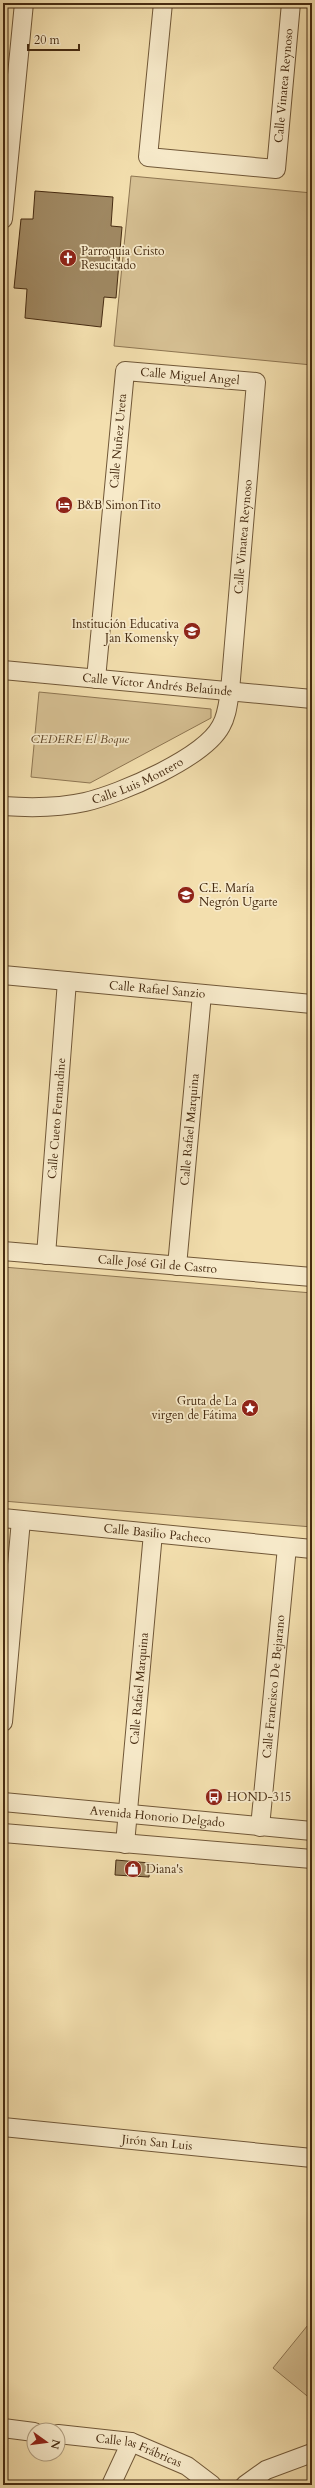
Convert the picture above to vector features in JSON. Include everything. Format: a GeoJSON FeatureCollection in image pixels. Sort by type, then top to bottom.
{"type":"FeatureCollection","features":[{"type":"Feature","properties":{"kind":"street"},"geometry":{"type":"LineString","coordinates":[[3,219],[8,110],[24,3]]}},
{"type":"Feature","properties":{"kind":"street","name":"Calle Vinatea Reynoso"},"geometry":{"type":"LineString","coordinates":[[163,3],[148,157],[276,168],[291,3]]}},
{"type":"Feature","properties":{"kind":"street","name":"Calle Miguel Angel"},"geometry":{"type":"LineString","coordinates":[[125,371],[256,382]]}},
{"type":"Feature","properties":{"kind":"street","name":"Calle Nuñez Ureta"},"geometry":{"type":"LineString","coordinates":[[96,679],[125,371]]}},
{"type":"Feature","properties":{"kind":"street","name":"Calle Vinatea Reynoso"},"geometry":{"type":"LineString","coordinates":[[230,691],[256,382]]}},
{"type":"Feature","properties":{"kind":"street","name":"Calle Víctor Andrés Belaúnde"},"geometry":{"type":"LineString","coordinates":[[3,670],[312,699]]}},
{"type":"Feature","properties":{"kind":"street","name":"Calle Luis Montero"},"geometry":{"type":"LineString","coordinates":[[3,806],[37,808],[85,802],[142,781],[191,755],[212,739],[226,716],[230,691]]}},
{"type":"Feature","properties":{"kind":"street","name":"Calle Rafael Sanzio"},"geometry":{"type":"LineString","coordinates":[[3,975],[312,1004]]}},
{"type":"Feature","properties":{"kind":"street","name":"Calle Cueto Fernandine"},"geometry":{"type":"LineString","coordinates":[[46,1255],[67,981]]}},
{"type":"Feature","properties":{"kind":"street","name":"Calle Rafael Marquina"},"geometry":{"type":"LineString","coordinates":[[178,1266],[202,994]]}},
{"type":"Feature","properties":{"kind":"street","name":"Calle José Gil de Castro"},"geometry":{"type":"LineString","coordinates":[[3,1251],[312,1277]]}},
{"type":"Feature","properties":{"kind":"street"},"geometry":{"type":"LineString","coordinates":[[3,1722],[12,1519]]}},
{"type":"Feature","properties":{"kind":"street","name":"Calle Basilio Pacheco"},"geometry":{"type":"LineString","coordinates":[[12,1519],[312,1549]]}},
{"type":"Feature","properties":{"kind":"street","name":"Calle Rafael Marquina"},"geometry":{"type":"LineString","coordinates":[[125,1844],[153,1533]]}},
{"type":"Feature","properties":{"kind":"street","name":"Calle Francisco De Bejarano"},"geometry":{"type":"LineString","coordinates":[[260,1827],[288,1547]]}},
{"type":"Feature","properties":{"kind":"street","name":"Avenida Honorio Delgado"},"geometry":{"type":"LineString","coordinates":[[3,1802],[128,1815],[312,1831]]}},
{"type":"Feature","properties":{"kind":"street"},"geometry":{"type":"LineString","coordinates":[[3,1833],[312,1860]]}},
{"type":"Feature","properties":{"kind":"street","name":"Jirón San Luis"},"geometry":{"type":"LineString","coordinates":[[3,2127],[312,2158]]}},
{"type":"Feature","properties":{"kind":"street"},"geometry":{"type":"LineString","coordinates":[[3,2428],[26,2431]]}},
{"type":"Feature","properties":{"kind":"street","name":"Calle las Frábricas"},"geometry":{"type":"LineString","coordinates":[[66,2435],[131,2442],[187,2466],[212,2485]]}},
{"type":"Feature","properties":{"kind":"street"},"geometry":{"type":"LineString","coordinates":[[111,2485],[131,2442]]}},
{"type":"Feature","properties":{"kind":"street"},"geometry":{"type":"LineString","coordinates":[[245,2485],[266,2470],[312,2453]]}},
{"type":"Feature","properties":{"kind":"green space"},"geometry":{"type":"Polygon","coordinates":[[[131,176],[312,193],[312,365],[114,346],[131,176]]]}},
{"type":"Feature","properties":{"kind":"green space","name":"CEDERE El Boque"},"geometry":{"type":"Polygon","coordinates":[[[39,692],[211,709],[211,718],[90,783],[31,777],[39,692]]]}},
{"type":"Feature","properties":{"kind":"green space"},"geometry":{"type":"Polygon","coordinates":[[[3,1267],[312,1293],[312,1527],[3,1501],[3,1267]]]}},
{"type":"Feature","properties":{"kind":"green space"},"geometry":{"type":"Polygon","coordinates":[[[312,2320],[312,2400],[273,2368],[312,2320]]]}},
{"type":"Feature","properties":{"kind":"building","name":"Parroquia Cristo Resucitado"},"geometry":{"type":"Polygon","coordinates":[[[35,191],[113,197],[111,226],[122,227],[116,298],[104,297],[101,327],[25,318],[27,289],[14,288],[21,219],[33,219],[35,191]]]}},
{"type":"Feature","properties":{"kind":"building","name":"Diana's"},"geometry":{"type":"Polygon","coordinates":[[[116,1860],[150,1863],[149,1877],[115,1875],[116,1860]]]}},
{"type":"Feature","properties":{"kind":"place","name":"Parroquia Cristo Resucitado"},"geometry":{"type":"Point","coordinates":[68,258]}},
{"type":"Feature","properties":{"kind":"place","name":"B&B SimonTito"},"geometry":{"type":"Point","coordinates":[64,505]}},
{"type":"Feature","properties":{"kind":"place","name":"Institución Educativa Jan Komensky"},"geometry":{"type":"Point","coordinates":[192,631]}},
{"type":"Feature","properties":{"kind":"place","name":"C.E. María Negrón Ugarte"},"geometry":{"type":"Point","coordinates":[186,895]}},
{"type":"Feature","properties":{"kind":"place","name":"Gruta de La virgen de Fátima"},"geometry":{"type":"Point","coordinates":[250,1408]}},
{"type":"Feature","properties":{"kind":"place","name":"HOND-315"},"geometry":{"type":"Point","coordinates":[214,1797]}},
{"type":"Feature","properties":{"kind":"place","name":"Diana's"},"geometry":{"type":"Point","coordinates":[133,1869]}}]}
